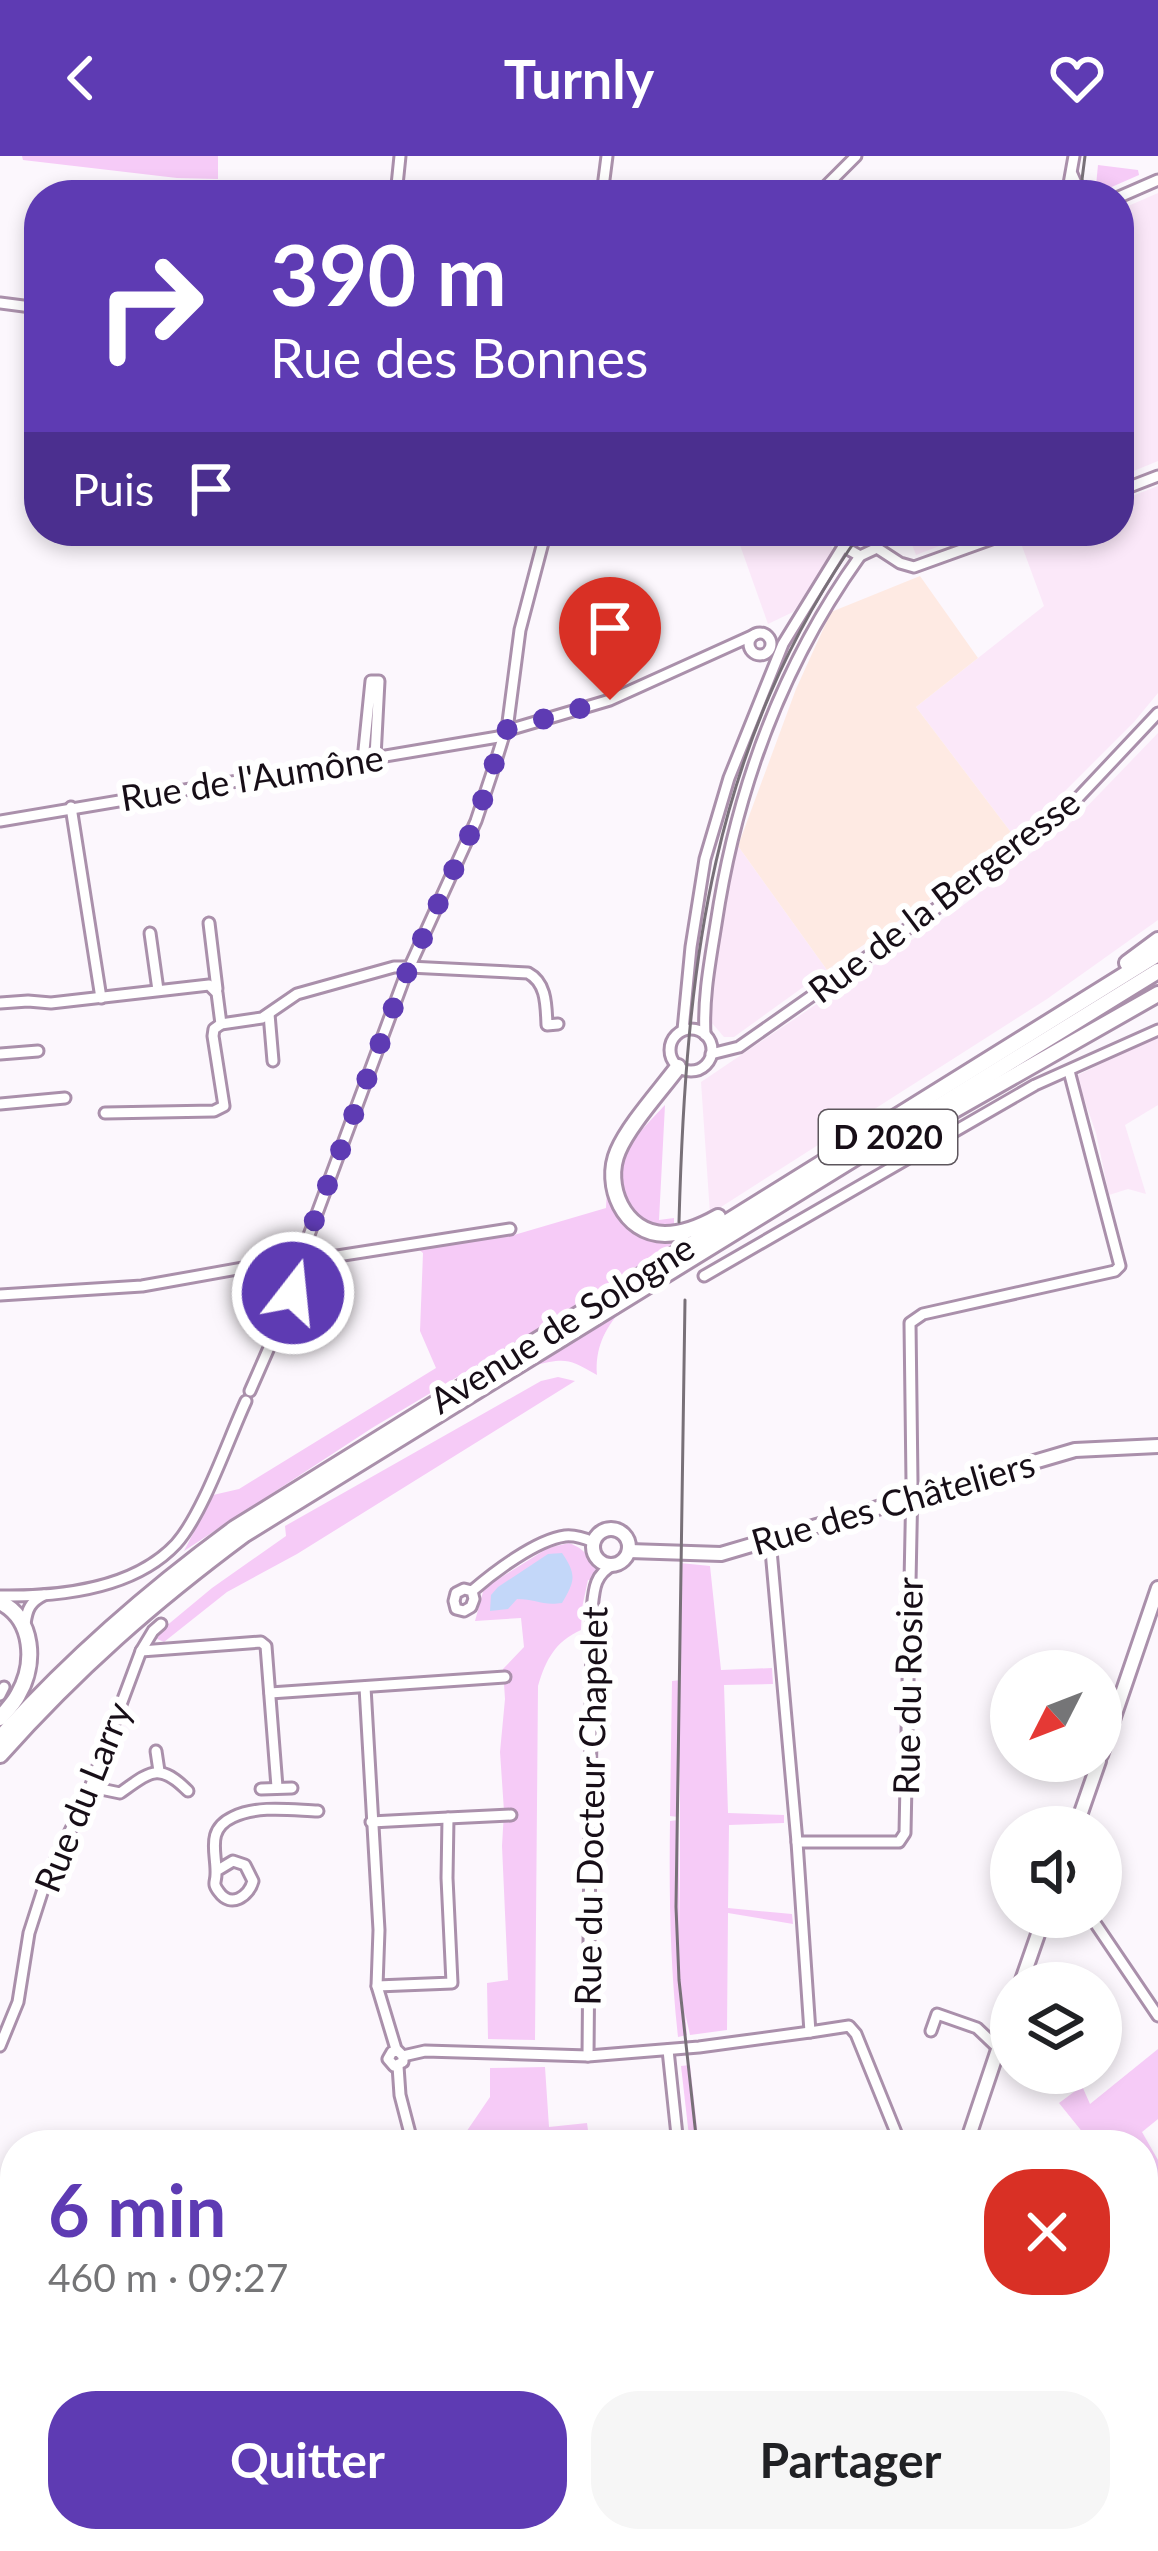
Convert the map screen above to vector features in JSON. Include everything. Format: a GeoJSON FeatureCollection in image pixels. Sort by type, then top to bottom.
{"type":"FeatureCollection","features":[{"type":"Feature","properties":{"kind":"main road"},"geometry":{"type":"LineString","coordinates":[[1056,1016],[1158,940]]}},
{"type":"Feature","properties":{"kind":"main road","name":"Avenue de Sologne"},"geometry":{"type":"LineString","coordinates":[[0,1738],[108,1628],[235,1528],[1158,954]]}},
{"type":"Feature","properties":{"kind":"main road","name":"Avenue de Sologne"},"geometry":{"type":"LineString","coordinates":[[0,1755],[89,1661],[245,1534],[1158,971]]}},
{"type":"Feature","properties":{"kind":"main road"},"geometry":{"type":"LineString","coordinates":[[617,1303],[1158,993]]}},
{"type":"Feature","properties":{"kind":"main road"},"geometry":{"type":"LineString","coordinates":[[678,1067],[619,1148],[614,1164],[617,1202],[642,1228],[664,1234],[699,1228],[890,1121]]}},
{"type":"Feature","properties":{"kind":"main road"},"geometry":{"type":"LineString","coordinates":[[0,1599],[25,1625],[30,1646],[19,1694],[0,1718]]}},
{"type":"Feature","properties":{"kind":"street"},"geometry":{"type":"LineString","coordinates":[[832,180],[856,156]]}},
{"type":"Feature","properties":{"kind":"street"},"geometry":{"type":"LineString","coordinates":[[1071,180],[1074,156]]}},
{"type":"Feature","properties":{"kind":"street"},"geometry":{"type":"LineString","coordinates":[[1072,174],[1075,180]]}},
{"type":"Feature","properties":{"kind":"street"},"geometry":{"type":"LineString","coordinates":[[0,1599],[94,1587],[119,1579],[176,1544],[192,1521],[293,1293],[299,1262],[409,967],[476,821],[504,733],[520,630],[542,546]]}},
{"type":"Feature","properties":{"kind":"street"},"geometry":{"type":"LineString","coordinates":[[843,546],[783,644],[729,778],[705,859],[683,1030],[670,1045],[671,1058],[686,1070],[705,1066],[711,1054],[704,999],[722,883],[744,791],[775,705],[826,605],[860,556],[877,548],[914,567],[972,546]]}},
{"type":"Feature","properties":{"kind":"street"},"geometry":{"type":"LineString","coordinates":[[845,546],[860,556]]}},
{"type":"Feature","properties":{"kind":"street","name":"Rue de l'Aumône"},"geometry":{"type":"LineString","coordinates":[[0,820],[504,733],[610,700],[756,634]]}},
{"type":"Feature","properties":{"kind":"street"},"geometry":{"type":"LineString","coordinates":[[371,681],[379,681],[369,759],[371,681]]}},
{"type":"Feature","properties":{"kind":"street","name":"Rue de la Bergeresse"},"geometry":{"type":"LineString","coordinates":[[711,1054],[739,1047],[970,884],[1077,799],[1158,713]]}},
{"type":"Feature","properties":{"kind":"street"},"geometry":{"type":"LineString","coordinates":[[71,807],[101,998]]}},
{"type":"Feature","properties":{"kind":"street"},"geometry":{"type":"LineString","coordinates":[[209,923],[221,1024]]}},
{"type":"Feature","properties":{"kind":"street"},"geometry":{"type":"LineString","coordinates":[[151,934],[158,990]]}},
{"type":"Feature","properties":{"kind":"street"},"geometry":{"type":"LineString","coordinates":[[105,1113],[214,1111],[224,1106],[214,1029],[269,1014],[298,994],[394,967],[528,973],[535,976],[544,995],[547,1025],[558,1024]]}},
{"type":"Feature","properties":{"kind":"street"},"geometry":{"type":"LineString","coordinates":[[0,1003],[51,1003],[198,984],[209,985],[217,993]]}},
{"type":"Feature","properties":{"kind":"street"},"geometry":{"type":"LineString","coordinates":[[269,1014],[273,1061]]}},
{"type":"Feature","properties":{"kind":"street"},"geometry":{"type":"LineString","coordinates":[[683,1030],[706,1035]]}},
{"type":"Feature","properties":{"kind":"street"},"geometry":{"type":"LineString","coordinates":[[704,1276],[1036,1085],[1158,1030]]}},
{"type":"Feature","properties":{"kind":"street"},"geometry":{"type":"LineString","coordinates":[[0,1054],[38,1051]]}},
{"type":"Feature","properties":{"kind":"street"},"geometry":{"type":"LineString","coordinates":[[912,1496],[910,1323],[923,1314],[1115,1271],[1120,1266],[1069,1071]]}},
{"type":"Feature","properties":{"kind":"street"},"geometry":{"type":"LineString","coordinates":[[0,1104],[64,1098]]}},
{"type":"Feature","properties":{"kind":"street"},"geometry":{"type":"LineString","coordinates":[[0,1295],[142,1286],[510,1229]]}},
{"type":"Feature","properties":{"kind":"street","name":"Rue des Châteliers"},"geometry":{"type":"LineString","coordinates":[[629,1551],[721,1554],[1075,1450],[1158,1446]]}},
{"type":"Feature","properties":{"kind":"street","name":"Rue du Rosier"},"geometry":{"type":"LineString","coordinates":[[797,1842],[899,1842],[905,1833],[912,1496]]}},
{"type":"Feature","properties":{"kind":"street"},"geometry":{"type":"LineString","coordinates":[[617,1529],[628,1539],[629,1551],[613,1565],[597,1559],[593,1542],[602,1530],[617,1529]]}},
{"type":"Feature","properties":{"kind":"street"},"geometry":{"type":"LineString","coordinates":[[472,1591],[536,1547],[559,1537],[593,1542]]}},
{"type":"Feature","properties":{"kind":"street"},"geometry":{"type":"LineString","coordinates":[[770,1539],[810,2032]]}},
{"type":"Feature","properties":{"kind":"street","name":"Rue du Docteur Chapelet"},"geometry":{"type":"LineString","coordinates":[[588,2056],[592,1610],[595,1582],[613,1565]]}},
{"type":"Feature","properties":{"kind":"street"},"geometry":{"type":"LineString","coordinates":[[1122,1694],[1158,1588]]}},
{"type":"Feature","properties":{"kind":"street"},"geometry":{"type":"LineString","coordinates":[[25,1625],[32,1603],[49,1593]]}},
{"type":"Feature","properties":{"kind":"street","name":"Rue du Larry"},"geometry":{"type":"LineString","coordinates":[[0,2046],[18,2002],[29,1933],[46,1877],[91,1787],[141,1651],[161,1624]]}},
{"type":"Feature","properties":{"kind":"street"},"geometry":{"type":"LineString","coordinates":[[141,1651],[261,1642],[267,1650],[277,1787]]}},
{"type":"Feature","properties":{"kind":"street"},"geometry":{"type":"LineString","coordinates":[[270,1693],[505,1678]]}},
{"type":"Feature","properties":{"kind":"street"},"geometry":{"type":"LineString","coordinates":[[365,1687],[379,1930],[377,1986],[399,2058],[400,2095],[409,2130]]}},
{"type":"Feature","properties":{"kind":"street"},"geometry":{"type":"LineString","coordinates":[[156,1751],[159,1771]]}},
{"type":"Feature","properties":{"kind":"street"},"geometry":{"type":"LineString","coordinates":[[91,1787],[120,1793],[159,1771],[170,1773],[188,1792]]}},
{"type":"Feature","properties":{"kind":"street"},"geometry":{"type":"LineString","coordinates":[[261,1789],[292,1787]]}},
{"type":"Feature","properties":{"kind":"street"},"geometry":{"type":"LineString","coordinates":[[218,1870],[233,1861],[244,1865],[253,1881],[248,1893],[233,1900],[220,1894],[215,1882],[213,1842],[223,1823],[234,1816],[266,1810],[318,1811]]}},
{"type":"Feature","properties":{"kind":"street"},"geometry":{"type":"LineString","coordinates":[[371,1822],[511,1816]]}},
{"type":"Feature","properties":{"kind":"street"},"geometry":{"type":"LineString","coordinates":[[377,1986],[452,1982],[448,1818]]}},
{"type":"Feature","properties":{"kind":"street"},"geometry":{"type":"LineString","coordinates":[[1105,1938],[1158,2016]]}},
{"type":"Feature","properties":{"kind":"street"},"geometry":{"type":"LineString","coordinates":[[931,2031],[937,2014],[977,2028],[990,2040]]}},
{"type":"Feature","properties":{"kind":"street"},"geometry":{"type":"LineString","coordinates":[[399,2058],[425,2051],[588,2056],[849,2026],[896,2130]]}},
{"type":"Feature","properties":{"kind":"street"},"geometry":{"type":"LineString","coordinates":[[668,2050],[676,2130]]}},
{"type":"Feature","properties":{"kind":"street"},"geometry":{"type":"LineString","coordinates":[[971,2130],[990,2072]]}},
{"type":"Feature","properties":{"kind":"shaded area"},"geometry":{"type":"Polygon","coordinates":[[[22,156],[218,156],[218,179],[23,160],[22,156]]]}},
{"type":"Feature","properties":{"kind":"shaded area"},"geometry":{"type":"Polygon","coordinates":[[[1098,165],[1138,170],[1139,175],[1128,180],[1097,180],[1098,165]]]}},
{"type":"Feature","properties":{"kind":"shaded area"},"geometry":{"type":"Polygon","coordinates":[[[1158,193],[1158,461],[1134,471],[1134,203],[1158,193]]]}},
{"type":"Feature","properties":{"kind":"shaded area"},"geometry":{"type":"Polygon","coordinates":[[[1158,486],[1158,693],[1064,792],[1013,835],[916,707],[1044,606],[1022,546],[1134,546],[1134,495],[1158,486]]]}},
{"type":"Feature","properties":{"kind":"shaded area"},"geometry":{"type":"Polygon","coordinates":[[[740,546],[831,546],[834,556],[793,612],[768,624],[740,546]]]}},
{"type":"Feature","properties":{"kind":"shaded area"},"geometry":{"type":"Polygon","coordinates":[[[913,546],[939,546],[916,555],[913,546]]]}},
{"type":"Feature","properties":{"kind":"shaded area"},"geometry":{"type":"Polygon","coordinates":[[[920,576],[978,658],[916,707],[1013,835],[942,891],[827,970],[738,846],[796,689],[831,612],[920,576]]]}},
{"type":"Feature","properties":{"kind":"shaded area"},"geometry":{"type":"Polygon","coordinates":[[[1158,733],[1158,920],[1047,999],[710,1214],[701,1082],[962,906],[1075,819],[1158,733]]]}},
{"type":"Feature","properties":{"kind":"shaded area"},"geometry":{"type":"Polygon","coordinates":[[[738,846],[827,970],[734,1037],[724,1037],[711,1022],[709,1008],[733,853],[738,846]]]}},
{"type":"Feature","properties":{"kind":"shaded area"},"geometry":{"type":"Polygon","coordinates":[[[1158,1036],[1158,1105],[1125,1125],[1146,1194],[1128,1189],[1109,1195],[1096,1133],[1076,1076],[1158,1036]]]}},
{"type":"Feature","properties":{"kind":"shaded area"},"geometry":{"type":"Polygon","coordinates":[[[665,1105],[659,1220],[674,1218],[674,1225],[661,1226],[645,1223],[631,1211],[618,1181],[619,1167],[633,1141],[665,1105]]]}},
{"type":"Feature","properties":{"kind":"shaded area"},"geometry":{"type":"Polygon","coordinates":[[[607,1188],[622,1217],[639,1233],[663,1238],[695,1235],[372,1428],[184,1551],[213,1495],[239,1489],[436,1368],[420,1331],[423,1253],[417,1248],[514,1235],[606,1208],[607,1188]]]}},
{"type":"Feature","properties":{"kind":"shaded area"},"geometry":{"type":"Polygon","coordinates":[[[621,1310],[602,1340],[597,1375],[566,1361],[532,1366],[621,1310]]]}},
{"type":"Feature","properties":{"kind":"shaded area"},"geometry":{"type":"Polygon","coordinates":[[[558,1377],[575,1381],[297,1554],[227,1592],[164,1642],[153,1637],[286,1536],[285,1526],[541,1381],[558,1377]]]}},
{"type":"Feature","properties":{"kind":"shaded area"},"geometry":{"type":"Polygon","coordinates":[[[569,1543],[599,1567],[588,1580],[581,1630],[553,1652],[538,1686],[535,2040],[488,2039],[487,1983],[508,1980],[500,1752],[503,1669],[524,1647],[521,1618],[475,1621],[484,1588],[548,1548],[569,1543]]]}},
{"type":"Feature","properties":{"kind":"shaded area"},"geometry":{"type":"Polygon","coordinates":[[[680,1563],[710,1566],[721,1670],[772,1668],[773,1684],[724,1685],[728,1813],[784,1815],[784,1823],[729,1825],[728,1908],[792,1914],[793,1924],[728,1913],[727,2030],[690,2035],[685,2013],[687,2035],[678,2037],[670,1821],[678,1820],[680,1932],[680,1756],[678,1817],[670,1816],[672,1681],[681,1680],[680,1563]]]}},
{"type":"Feature","properties":{"kind":"shaded area"},"geometry":{"type":"Polygon","coordinates":[[[1158,2049],[1158,2119],[1144,2130],[1081,2130],[1059,2103],[1071,2094],[1086,2094],[1090,2104],[1102,2094],[1122,2094],[1122,2078],[1158,2049]]]}},
{"type":"Feature","properties":{"kind":"shaded area"},"geometry":{"type":"Polygon","coordinates":[[[690,2065],[697,2130],[688,2130],[681,2066],[690,2065]]]}},
{"type":"Feature","properties":{"kind":"shaded area"},"geometry":{"type":"Polygon","coordinates":[[[545,2067],[549,2127],[587,2123],[588,2130],[468,2130],[490,2097],[490,2068],[545,2067]]]}},
{"type":"Feature","properties":{"kind":"water"},"geometry":{"type":"Polygon","coordinates":[[[562,1553],[572,1578],[562,1603],[517,1599],[508,1609],[490,1611],[491,1595],[498,1587],[548,1554],[562,1553]]]}},
{"type":"Feature","properties":{"kind":"tram line"},"geometry":{"type":"LineString","coordinates":[[1082,180],[1085,156]]}},
{"type":"Feature","properties":{"kind":"tram line"},"geometry":{"type":"LineString","coordinates":[[679,1222],[689,1037],[716,861],[739,776],[770,693],[811,612],[853,546]]}},
{"type":"Feature","properties":{"kind":"tram line"},"geometry":{"type":"LineString","coordinates":[[685,1300],[676,1907],[695,2130]]}},
{"type":"Feature","properties":{"kind":"route"},"geometry":{"type":"LineString","coordinates":[[293,1293],[299,1262],[404,979],[476,821],[505,730],[610,700]]}}]}
